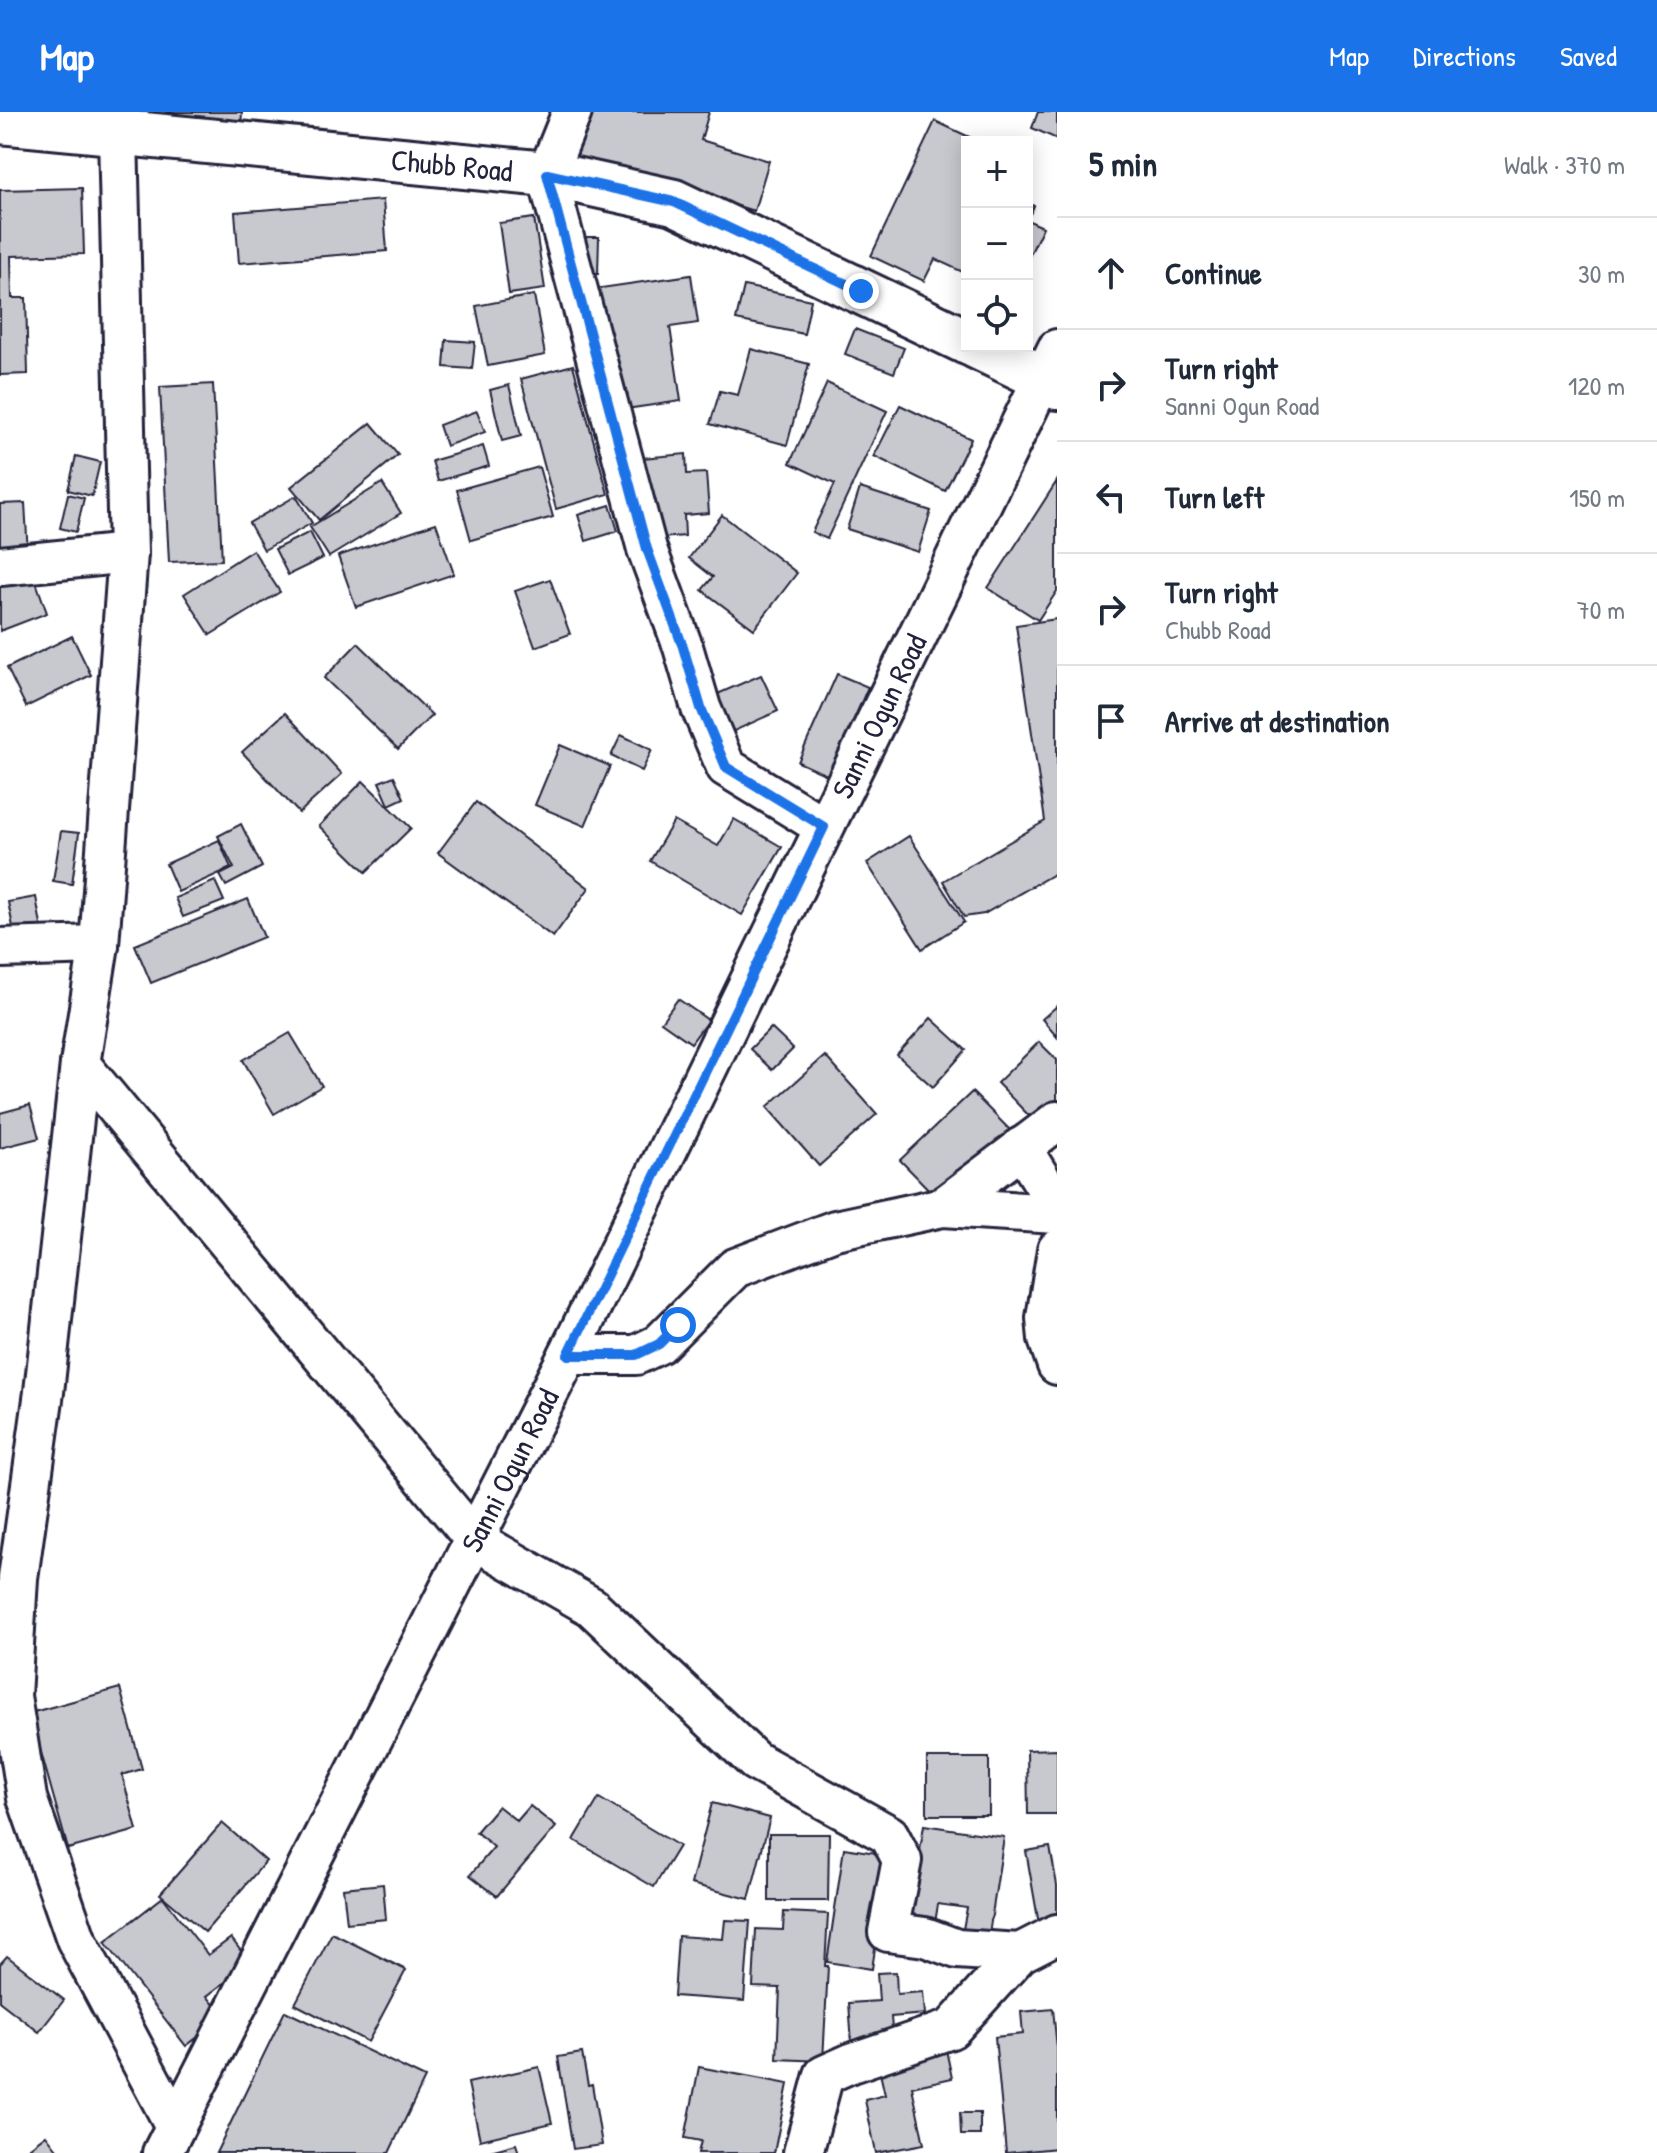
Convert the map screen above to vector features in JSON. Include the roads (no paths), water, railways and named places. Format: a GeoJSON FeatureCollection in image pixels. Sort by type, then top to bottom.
{"type":"FeatureCollection","features":[{"type":"Feature","properties":{"kind":"street"},"geometry":{"type":"LineString","coordinates":[[572,112],[547,174],[647,549],[707,723],[726,767],[824,827]]}},
{"type":"Feature","properties":{"kind":"street","name":"Chubb Road"},"geometry":{"type":"LineString","coordinates":[[0,121],[119,123],[547,174],[674,202],[961,339]]}},
{"type":"Feature","properties":{"kind":"street"},"geometry":{"type":"LineString","coordinates":[[119,123],[128,553],[99,945],[80,1064],[44,1392],[18,1578],[11,1696],[27,1798],[76,1939],[168,2140]]}},
{"type":"Feature","properties":{"kind":"street"},"geometry":{"type":"LineString","coordinates":[[994,352],[1052,372]]}},
{"type":"Feature","properties":{"kind":"street","name":"Sanni Ogun Road"},"geometry":{"type":"LineString","coordinates":[[168,2140],[568,1355],[824,827],[1052,372]]}},
{"type":"Feature","properties":{"kind":"street"},"geometry":{"type":"LineString","coordinates":[[0,566],[128,553]]}},
{"type":"Feature","properties":{"kind":"street"},"geometry":{"type":"LineString","coordinates":[[0,948],[99,945]]}},
{"type":"Feature","properties":{"kind":"street"},"geometry":{"type":"LineString","coordinates":[[80,1064],[475,1540],[592,1607],[755,1761],[889,1835],[902,1860],[888,1932],[925,1937],[957,1949],[1020,1953]]}},
{"type":"Feature","properties":{"kind":"street"},"geometry":{"type":"LineString","coordinates":[[943,1207],[1057,1121]]}},
{"type":"Feature","properties":{"kind":"street"},"geometry":{"type":"LineString","coordinates":[[1021,1147],[1057,1205]]}},
{"type":"Feature","properties":{"kind":"street"},"geometry":{"type":"LineString","coordinates":[[568,1355],[636,1355],[659,1344],[735,1268],[835,1230],[943,1207],[1057,1214]]}},
{"type":"Feature","properties":{"kind":"street"},"geometry":{"type":"LineString","coordinates":[[1057,1250],[1046,1318],[1048,1339],[1057,1365]]}},
{"type":"Feature","properties":{"kind":"street"},"geometry":{"type":"LineString","coordinates":[[803,2153],[824,2075],[951,2029],[1020,1953],[1057,1934]]}}]}
